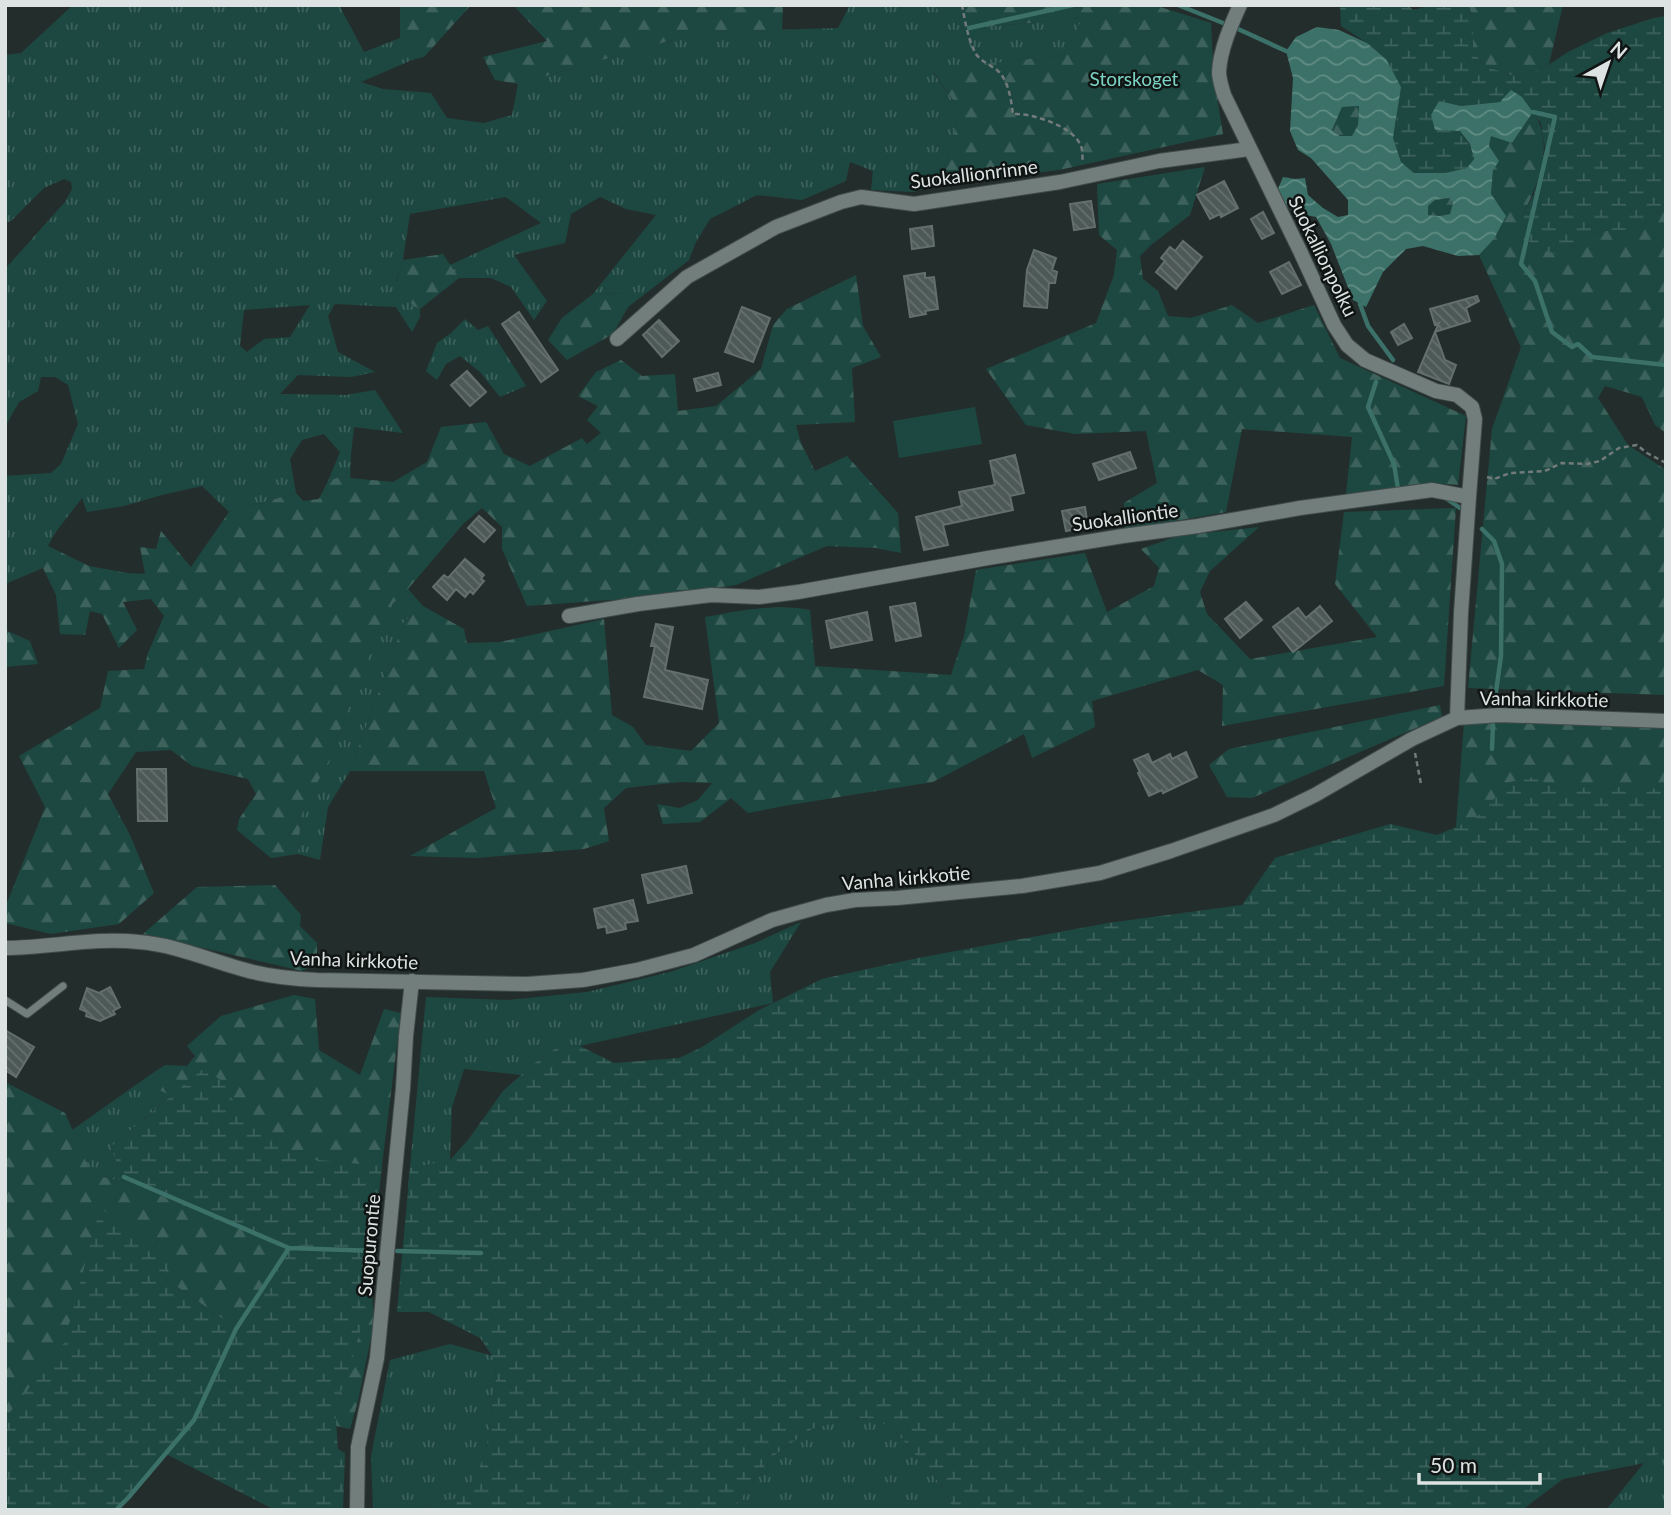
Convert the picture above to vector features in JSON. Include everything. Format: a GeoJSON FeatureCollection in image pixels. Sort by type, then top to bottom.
{"type":"FeatureCollection","features":[{"type":"Feature","properties":{"kind":"street","name":"Suokallionpolku"},"geometry":{"type":"LineString","coordinates":[[1240,5],[1232,22],[1219,73],[1224,95],[1249,149],[1334,325],[1347,345],[1365,360],[1436,391],[1457,394],[1472,407],[1475,419],[1469,497]]}},
{"type":"Feature","properties":{"kind":"street","name":"Suokallionrinne"},"geometry":{"type":"LineString","coordinates":[[617,340],[687,277],[776,227],[841,202],[861,197],[914,204],[1086,177],[1159,161],[1249,149]]}},
{"type":"Feature","properties":{"kind":"street","name":"Suokalliontie"},"geometry":{"type":"LineString","coordinates":[[569,616],[711,595],[759,597],[798,592],[1123,536],[1432,490],[1469,497]]}},
{"type":"Feature","properties":{"kind":"street"},"geometry":{"type":"LineString","coordinates":[[1457,718],[1469,497]]}},
{"type":"Feature","properties":{"kind":"street","name":"Vanha kirkkotie"},"geometry":{"type":"LineString","coordinates":[[5,948],[90,942],[140,942],[285,979],[527,984],[583,980],[637,970],[694,955],[772,920],[826,905],[855,900],[1022,886],[1100,873],[1274,815],[1315,795],[1412,739],[1457,718],[1500,715],[1666,721]]}},
{"type":"Feature","properties":{"kind":"street","name":"Suopurontie"},"geometry":{"type":"LineString","coordinates":[[357,1510],[358,1447],[379,1346],[412,981]]}},
{"type":"Feature","properties":{"kind":"lane"},"geometry":{"type":"LineString","coordinates":[[5,1000],[27,1014],[63,986]]}},
{"type":"Feature","properties":{"kind":"path"},"geometry":{"type":"LineString","coordinates":[[962,5],[966,28],[976,54],[1003,76],[1013,114],[1043,118],[1060,126],[1075,138],[1081,147],[1086,177]]}},
{"type":"Feature","properties":{"kind":"path"},"geometry":{"type":"LineString","coordinates":[[1471,471],[1494,479],[1510,473],[1545,471],[1562,463],[1587,464],[1600,461],[1619,448],[1637,445],[1666,463]]}},
{"type":"Feature","properties":{"kind":"path"},"geometry":{"type":"LineString","coordinates":[[1412,739],[1421,784]]}},
{"type":"Feature","properties":{"kind":"green space"},"geometry":{"type":"Polygon","coordinates":[[[73,5],[339,5],[364,52],[400,38],[424,57],[361,82],[383,89],[431,93],[447,118],[484,123],[512,115],[518,84],[700,32],[838,28],[850,5],[932,5],[964,29],[1083,18],[1064,55],[932,71],[960,110],[941,184],[913,192],[871,190],[873,171],[850,162],[846,181],[802,200],[757,195],[710,219],[689,260],[628,307],[627,293],[593,294],[656,215],[626,209],[600,197],[571,214],[565,243],[514,255],[547,301],[534,320],[511,287],[491,278],[459,278],[450,265],[541,223],[506,197],[410,214],[403,260],[396,281],[413,306],[420,309],[420,317],[412,332],[396,307],[335,304],[328,316],[338,352],[375,372],[351,377],[298,375],[280,394],[346,395],[375,390],[403,433],[354,427],[350,478],[340,477],[328,481],[340,452],[324,434],[302,440],[290,459],[296,493],[229,512],[202,486],[124,506],[87,512],[82,498],[55,533],[48,546],[43,568],[5,584],[5,476],[51,473],[61,464],[78,424],[68,385],[55,377],[41,377],[38,391],[19,402],[5,427],[5,269],[65,202],[72,189],[71,182],[64,179],[44,188],[11,221],[5,223],[5,55],[21,53],[73,5]],[[310,305],[244,310],[240,346],[247,352],[264,339],[290,337],[310,305]]]}},
{"type":"Feature","properties":{"kind":"green space"},"geometry":{"type":"Polygon","coordinates":[[[400,5],[471,5],[424,57],[400,38],[400,5]]]}},
{"type":"Feature","properties":{"kind":"green space"},"geometry":{"type":"Polygon","coordinates":[[[513,5],[783,5],[782,31],[700,32],[518,84],[495,80],[483,57],[547,41],[513,5]]]}},
{"type":"Feature","properties":{"kind":"green space","name":"Storskoget"},"geometry":{"type":"Polygon","coordinates":[[[932,5],[1154,5],[1211,23],[1214,79],[1223,134],[1059,170],[941,184],[960,110],[932,70],[1064,55],[1083,18],[964,29],[932,5]]]}},
{"type":"Feature","properties":{"kind":"green space"},"geometry":{"type":"Polygon","coordinates":[[[1340,5],[1408,5],[1413,10],[1441,5],[1469,7],[1473,18],[1473,53],[1488,67],[1517,77],[1542,69],[1568,52],[1607,33],[1666,16],[1666,201],[1637,230],[1609,230],[1593,234],[1560,255],[1537,248],[1524,237],[1521,218],[1534,194],[1545,149],[1541,123],[1522,97],[1461,106],[1438,101],[1470,145],[1474,159],[1468,168],[1445,173],[1414,173],[1401,162],[1393,138],[1397,115],[1386,59],[1341,26],[1340,5]]]}},
{"type":"Feature","properties":{"kind":"green space"},"geometry":{"type":"Polygon","coordinates":[[[1463,5],[1563,5],[1549,64],[1517,77],[1488,67],[1473,53],[1473,18],[1469,7],[1463,5]]]}},
{"type":"Feature","properties":{"kind":"green space"},"geometry":{"type":"Polygon","coordinates":[[[1359,106],[1358,125],[1352,136],[1340,136],[1332,130],[1342,107],[1359,106]]]}},
{"type":"Feature","properties":{"kind":"green space"},"geometry":{"type":"Polygon","coordinates":[[[1533,112],[1540,124],[1544,151],[1538,179],[1521,218],[1560,255],[1593,234],[1609,230],[1637,230],[1666,201],[1666,433],[1655,425],[1642,397],[1605,386],[1598,398],[1628,445],[1666,470],[1666,695],[1468,688],[1492,429],[1521,347],[1479,255],[1494,238],[1491,194],[1493,170],[1489,146],[1491,135],[1512,143],[1533,112]]]}},
{"type":"Feature","properties":{"kind":"green space"},"geometry":{"type":"Polygon","coordinates":[[[1205,167],[1190,215],[1140,256],[1143,279],[1158,291],[1168,316],[1191,318],[1232,305],[1258,323],[1314,305],[1340,358],[1466,416],[1458,485],[1432,483],[1346,494],[1352,437],[1242,429],[1226,512],[1125,530],[1124,503],[1157,483],[1146,431],[1075,434],[1026,425],[986,369],[1096,323],[1114,275],[1117,250],[1099,235],[1097,184],[1205,167]]]}},
{"type":"Feature","properties":{"kind":"green space"},"geometry":{"type":"Polygon","coordinates":[[[1449,198],[1453,203],[1450,214],[1428,215],[1428,206],[1435,200],[1449,198]]]}},
{"type":"Feature","properties":{"kind":"green space"},"geometry":{"type":"Polygon","coordinates":[[[443,254],[459,278],[420,309],[413,306],[396,282],[403,260],[443,254]]]}},
{"type":"Feature","properties":{"kind":"green space"},"geometry":{"type":"Polygon","coordinates":[[[856,275],[863,326],[881,357],[852,368],[855,422],[796,425],[801,443],[815,471],[847,456],[898,513],[901,553],[876,548],[827,546],[736,585],[651,597],[527,606],[502,549],[502,527],[482,508],[464,523],[408,589],[387,609],[328,762],[301,815],[298,854],[271,858],[237,830],[239,819],[256,794],[248,779],[192,766],[171,750],[136,752],[108,794],[130,835],[154,893],[119,924],[51,934],[5,923],[5,908],[45,807],[19,756],[100,708],[108,671],[144,669],[164,616],[151,599],[123,602],[137,630],[119,648],[102,614],[90,611],[85,635],[60,634],[56,595],[43,568],[48,546],[89,566],[145,574],[140,547],[156,549],[161,531],[191,567],[229,512],[296,493],[303,501],[319,499],[328,481],[340,477],[393,482],[427,462],[441,427],[486,422],[504,454],[530,466],[582,438],[587,444],[601,433],[587,420],[598,406],[578,396],[596,372],[621,360],[642,376],[675,374],[678,411],[716,406],[761,369],[773,325],[787,309],[856,275]]]}},
{"type":"Feature","properties":{"kind":"green space"},"geometry":{"type":"Polygon","coordinates":[[[628,293],[628,307],[613,334],[567,360],[548,340],[562,318],[593,294],[628,293]]]}},
{"type":"Feature","properties":{"kind":"green space"},"geometry":{"type":"Polygon","coordinates":[[[465,319],[478,330],[488,326],[526,386],[500,397],[480,372],[460,356],[446,364],[437,380],[426,371],[437,343],[465,319]]]}},
{"type":"Feature","properties":{"kind":"green space"},"geometry":{"type":"Polygon","coordinates":[[[975,407],[982,444],[899,458],[893,421],[975,407]]]}},
{"type":"Feature","properties":{"kind":"green space"},"geometry":{"type":"Polygon","coordinates":[[[1456,508],[1444,686],[1222,726],[1223,685],[1198,670],[1092,701],[1095,727],[1032,758],[1024,734],[933,782],[748,813],[731,798],[700,822],[663,824],[657,804],[680,808],[698,800],[712,783],[680,782],[626,788],[604,808],[609,841],[584,849],[476,858],[410,856],[496,808],[484,771],[350,771],[404,622],[423,606],[464,629],[467,643],[500,642],[604,619],[612,715],[633,727],[646,745],[691,751],[719,723],[705,617],[770,608],[810,610],[815,666],[951,675],[964,636],[976,570],[1085,553],[1107,612],[1154,586],[1159,568],[1141,549],[1177,536],[1259,527],[1210,571],[1200,592],[1207,614],[1250,659],[1377,637],[1335,584],[1344,512],[1456,508]]]}},
{"type":"Feature","properties":{"kind":"green space"},"geometry":{"type":"Polygon","coordinates":[[[408,589],[423,606],[404,622],[350,771],[328,807],[320,860],[298,854],[301,815],[328,762],[387,608],[408,589]]]}},
{"type":"Feature","properties":{"kind":"green space"},"geometry":{"type":"Polygon","coordinates":[[[5,630],[30,641],[38,664],[5,667],[5,630]]]}},
{"type":"Feature","properties":{"kind":"green space"},"geometry":{"type":"Polygon","coordinates":[[[1440,705],[1442,717],[1252,798],[1227,797],[1209,765],[1229,749],[1440,705]]]}},
{"type":"Feature","properties":{"kind":"green space"},"geometry":{"type":"Polygon","coordinates":[[[1531,720],[1666,726],[1666,1074],[1435,1099],[1464,723],[1531,720]]]}},
{"type":"Feature","properties":{"kind":"green space"},"geometry":{"type":"Polygon","coordinates":[[[1533,777],[1556,788],[1639,787],[1666,790],[1666,1449],[1644,1463],[1563,1479],[1522,1510],[954,1510],[942,1486],[896,1432],[878,1420],[854,1417],[812,1429],[776,1454],[761,1470],[733,1510],[411,1510],[456,1499],[476,1477],[486,1450],[496,1377],[493,1357],[480,1338],[429,1312],[397,1312],[410,1168],[450,1160],[503,1091],[560,1045],[580,1046],[614,1063],[679,1058],[702,1047],[759,1010],[822,979],[918,958],[1108,923],[1242,905],[1275,858],[1390,824],[1437,835],[1475,819],[1510,782],[1533,777]]]}},
{"type":"Feature","properties":{"kind":"green space"},"geometry":{"type":"Polygon","coordinates":[[[275,885],[301,915],[300,926],[317,943],[317,962],[302,971],[143,934],[197,887],[275,885]]]}},
{"type":"Feature","properties":{"kind":"green space"},"geometry":{"type":"Polygon","coordinates":[[[801,922],[770,972],[773,1003],[580,1046],[560,1045],[521,1075],[464,1069],[452,1107],[450,1160],[408,1188],[426,997],[508,1000],[587,992],[670,972],[755,943],[801,922]]]}},
{"type":"Feature","properties":{"kind":"green space"},"geometry":{"type":"Polygon","coordinates":[[[294,995],[315,999],[319,1050],[360,1075],[384,1009],[401,1013],[372,1245],[187,1102],[154,1088],[150,1075],[165,1065],[187,1066],[195,1056],[187,1046],[221,1016],[294,995]]]}},
{"type":"Feature","properties":{"kind":"green space"},"geometry":{"type":"Polygon","coordinates":[[[204,1068],[222,1081],[236,1105],[297,1158],[382,1166],[364,1319],[335,1407],[338,1449],[345,1453],[343,1510],[275,1510],[166,1454],[116,1510],[5,1510],[5,1419],[64,1343],[100,1208],[170,1253],[166,1279],[236,1328],[289,1249],[123,1181],[111,1147],[204,1068]]]}},
{"type":"Feature","properties":{"kind":"green space"},"geometry":{"type":"Polygon","coordinates":[[[150,1075],[154,1088],[172,1095],[111,1147],[123,1181],[92,1175],[72,1130],[150,1075]]]}},
{"type":"Feature","properties":{"kind":"green space"},"geometry":{"type":"Polygon","coordinates":[[[5,1082],[65,1113],[92,1175],[123,1181],[370,1263],[374,1323],[350,1429],[336,1426],[230,1324],[166,1279],[100,1209],[65,1343],[5,1419],[5,1082]]]}},
{"type":"Feature","properties":{"kind":"green space"},"geometry":{"type":"Polygon","coordinates":[[[450,1344],[493,1356],[496,1377],[486,1450],[476,1477],[456,1499],[411,1510],[373,1510],[371,1456],[390,1360],[450,1344]]]}},
{"type":"Feature","properties":{"kind":"green space"},"geometry":{"type":"Polygon","coordinates":[[[853,1417],[878,1420],[896,1432],[942,1486],[954,1510],[733,1510],[761,1470],[776,1454],[812,1429],[853,1417]]]}},
{"type":"Feature","properties":{"kind":"green space"},"geometry":{"type":"Polygon","coordinates":[[[1666,1449],[1666,1510],[1606,1510],[1644,1463],[1666,1449]]]}},
{"type":"Feature","properties":{"kind":"water"},"geometry":{"type":"Polygon","coordinates":[[[1317,27],[1339,30],[1367,43],[1386,59],[1401,87],[1393,138],[1401,162],[1414,173],[1445,173],[1467,168],[1474,159],[1470,144],[1460,131],[1435,130],[1431,115],[1439,101],[1461,106],[1500,102],[1511,90],[1522,97],[1533,112],[1512,143],[1491,136],[1489,146],[1499,161],[1493,170],[1491,194],[1506,216],[1494,239],[1479,255],[1458,256],[1423,246],[1406,249],[1383,272],[1366,307],[1353,300],[1331,244],[1316,217],[1295,213],[1275,196],[1283,177],[1305,178],[1308,195],[1323,208],[1338,217],[1348,215],[1348,200],[1311,158],[1298,150],[1290,131],[1293,78],[1286,51],[1296,37],[1317,27]],[[1359,106],[1342,107],[1332,130],[1340,136],[1352,136],[1358,125],[1359,106]],[[1449,198],[1435,200],[1428,206],[1428,215],[1450,214],[1453,203],[1449,198]]]}},
{"type":"Feature","properties":{"kind":"building"},"geometry":{"type":"Polygon","coordinates":[[[1224,181],[1238,208],[1221,217],[1220,214],[1210,219],[1197,195],[1224,181]]]}},
{"type":"Feature","properties":{"kind":"building"},"geometry":{"type":"Polygon","coordinates":[[[1091,201],[1095,227],[1074,230],[1070,204],[1091,201]]]}},
{"type":"Feature","properties":{"kind":"building"},"geometry":{"type":"Polygon","coordinates":[[[1263,212],[1274,233],[1262,239],[1251,219],[1263,212]]]}},
{"type":"Feature","properties":{"kind":"building"},"geometry":{"type":"Polygon","coordinates":[[[932,226],[934,246],[912,249],[910,229],[932,226]]]}},
{"type":"Feature","properties":{"kind":"building"},"geometry":{"type":"Polygon","coordinates":[[[1183,241],[1202,257],[1176,289],[1156,272],[1165,261],[1161,258],[1170,247],[1175,251],[1183,241]]]}},
{"type":"Feature","properties":{"kind":"building"},"geometry":{"type":"Polygon","coordinates":[[[1034,250],[1056,258],[1052,270],[1057,272],[1055,283],[1049,283],[1047,308],[1024,306],[1027,270],[1034,250]]]}},
{"type":"Feature","properties":{"kind":"building"},"geometry":{"type":"Polygon","coordinates":[[[1289,262],[1301,285],[1282,294],[1270,272],[1289,262]]]}},
{"type":"Feature","properties":{"kind":"building"},"geometry":{"type":"Polygon","coordinates":[[[925,273],[925,278],[934,277],[938,309],[910,317],[904,276],[925,273]]]}},
{"type":"Feature","properties":{"kind":"building"},"geometry":{"type":"Polygon","coordinates":[[[1477,296],[1479,301],[1466,308],[1470,321],[1435,332],[1439,323],[1435,325],[1430,309],[1477,296]]]}},
{"type":"Feature","properties":{"kind":"building"},"geometry":{"type":"Polygon","coordinates":[[[742,307],[770,318],[753,362],[725,352],[742,307]]]}},
{"type":"Feature","properties":{"kind":"building"},"geometry":{"type":"Polygon","coordinates":[[[519,312],[558,370],[541,382],[502,324],[519,312]]]}},
{"type":"Feature","properties":{"kind":"building"},"geometry":{"type":"Polygon","coordinates":[[[659,320],[679,341],[662,357],[643,335],[659,320]]]}},
{"type":"Feature","properties":{"kind":"building"},"geometry":{"type":"Polygon","coordinates":[[[1404,324],[1412,338],[1398,345],[1391,332],[1404,324]]]}},
{"type":"Feature","properties":{"kind":"building"},"geometry":{"type":"Polygon","coordinates":[[[1435,332],[1445,360],[1456,365],[1449,384],[1418,372],[1435,332]]]}},
{"type":"Feature","properties":{"kind":"building"},"geometry":{"type":"Polygon","coordinates":[[[467,371],[486,392],[470,406],[451,385],[467,371]]]}},
{"type":"Feature","properties":{"kind":"building"},"geometry":{"type":"Polygon","coordinates":[[[718,373],[721,385],[697,391],[694,379],[718,373]]]}},
{"type":"Feature","properties":{"kind":"building"},"geometry":{"type":"Polygon","coordinates":[[[1130,452],[1136,468],[1099,480],[1093,464],[1130,452]]]}},
{"type":"Feature","properties":{"kind":"building"},"geometry":{"type":"Polygon","coordinates":[[[1015,455],[1024,493],[1010,496],[1013,510],[943,525],[948,545],[924,550],[916,517],[962,506],[959,492],[995,485],[990,461],[1015,455]]]}},
{"type":"Feature","properties":{"kind":"building"},"geometry":{"type":"Polygon","coordinates":[[[1085,507],[1088,527],[1066,531],[1062,511],[1085,507]]]}},
{"type":"Feature","properties":{"kind":"building"},"geometry":{"type":"Polygon","coordinates":[[[479,516],[495,530],[484,542],[468,528],[479,516]]]}},
{"type":"Feature","properties":{"kind":"building"},"geometry":{"type":"Polygon","coordinates":[[[465,559],[484,575],[481,579],[484,581],[473,594],[470,591],[465,597],[456,589],[447,600],[433,587],[444,575],[448,578],[465,559]]]}},
{"type":"Feature","properties":{"kind":"building"},"geometry":{"type":"Polygon","coordinates":[[[1246,602],[1262,620],[1240,638],[1225,619],[1246,602]]]}},
{"type":"Feature","properties":{"kind":"building"},"geometry":{"type":"Polygon","coordinates":[[[915,603],[921,636],[896,641],[890,607],[915,603]]]}},
{"type":"Feature","properties":{"kind":"building"},"geometry":{"type":"Polygon","coordinates":[[[1320,606],[1332,621],[1293,652],[1273,627],[1298,608],[1306,618],[1320,606]]]}},
{"type":"Feature","properties":{"kind":"building"},"geometry":{"type":"Polygon","coordinates":[[[867,612],[872,640],[831,648],[826,621],[867,612]]]}},
{"type":"Feature","properties":{"kind":"building"},"geometry":{"type":"Polygon","coordinates":[[[656,624],[673,627],[665,670],[708,680],[702,709],[644,697],[655,646],[651,646],[656,624]]]}},
{"type":"Feature","properties":{"kind":"building"},"geometry":{"type":"Polygon","coordinates":[[[1186,752],[1197,777],[1163,793],[1162,790],[1149,796],[1134,760],[1148,754],[1152,763],[1170,754],[1172,759],[1186,752]]]}},
{"type":"Feature","properties":{"kind":"building"},"geometry":{"type":"Polygon","coordinates":[[[137,769],[166,769],[167,821],[138,821],[137,769]]]}},
{"type":"Feature","properties":{"kind":"building"},"geometry":{"type":"Polygon","coordinates":[[[686,866],[692,893],[648,903],[642,875],[686,866]]]}},
{"type":"Feature","properties":{"kind":"building"},"geometry":{"type":"Polygon","coordinates":[[[633,900],[638,921],[625,923],[626,929],[607,933],[606,926],[598,928],[594,909],[633,900]]]}},
{"type":"Feature","properties":{"kind":"building"},"geometry":{"type":"Polygon","coordinates":[[[110,987],[120,1007],[113,1011],[115,1014],[100,1021],[86,1016],[87,1012],[80,1009],[87,988],[99,993],[110,987]]]}},
{"type":"Feature","properties":{"kind":"building"},"geometry":{"type":"Polygon","coordinates":[[[5,1030],[34,1047],[16,1077],[5,1070],[5,1030]]]}},
{"type":"Feature","properties":{"kind":"waterway"},"geometry":{"type":"LineString","coordinates":[[969,28],[1073,5]]}},
{"type":"Feature","properties":{"kind":"waterway"},"geometry":{"type":"LineString","coordinates":[[1178,5],[1223,23]]}},
{"type":"Feature","properties":{"kind":"waterway"},"geometry":{"type":"LineString","coordinates":[[1238,29],[1286,51]]}},
{"type":"Feature","properties":{"kind":"waterway"},"geometry":{"type":"LineString","coordinates":[[1533,112],[1555,117],[1521,264],[1535,281],[1552,332],[1572,347],[1578,344],[1592,357],[1666,365]]}},
{"type":"Feature","properties":{"kind":"waterway"},"geometry":{"type":"LineString","coordinates":[[1360,304],[1368,326],[1393,360]]}},
{"type":"Feature","properties":{"kind":"waterway"},"geometry":{"type":"LineString","coordinates":[[1376,382],[1368,407],[1394,464],[1398,489]]}},
{"type":"Feature","properties":{"kind":"waterway"},"geometry":{"type":"LineString","coordinates":[[1444,497],[1460,508]]}},
{"type":"Feature","properties":{"kind":"waterway"},"geometry":{"type":"LineString","coordinates":[[1482,529],[1494,541],[1502,564],[1501,656],[1495,699]]}},
{"type":"Feature","properties":{"kind":"waterway"},"geometry":{"type":"LineString","coordinates":[[1492,749],[1493,725]]}},
{"type":"Feature","properties":{"kind":"waterway"},"geometry":{"type":"LineString","coordinates":[[124,1177],[289,1248]]}},
{"type":"Feature","properties":{"kind":"waterway"},"geometry":{"type":"LineString","coordinates":[[116,1510],[194,1420],[236,1329],[289,1248],[375,1251]]}},
{"type":"Feature","properties":{"kind":"waterway"},"geometry":{"type":"LineString","coordinates":[[397,1251],[481,1253]]}}]}
